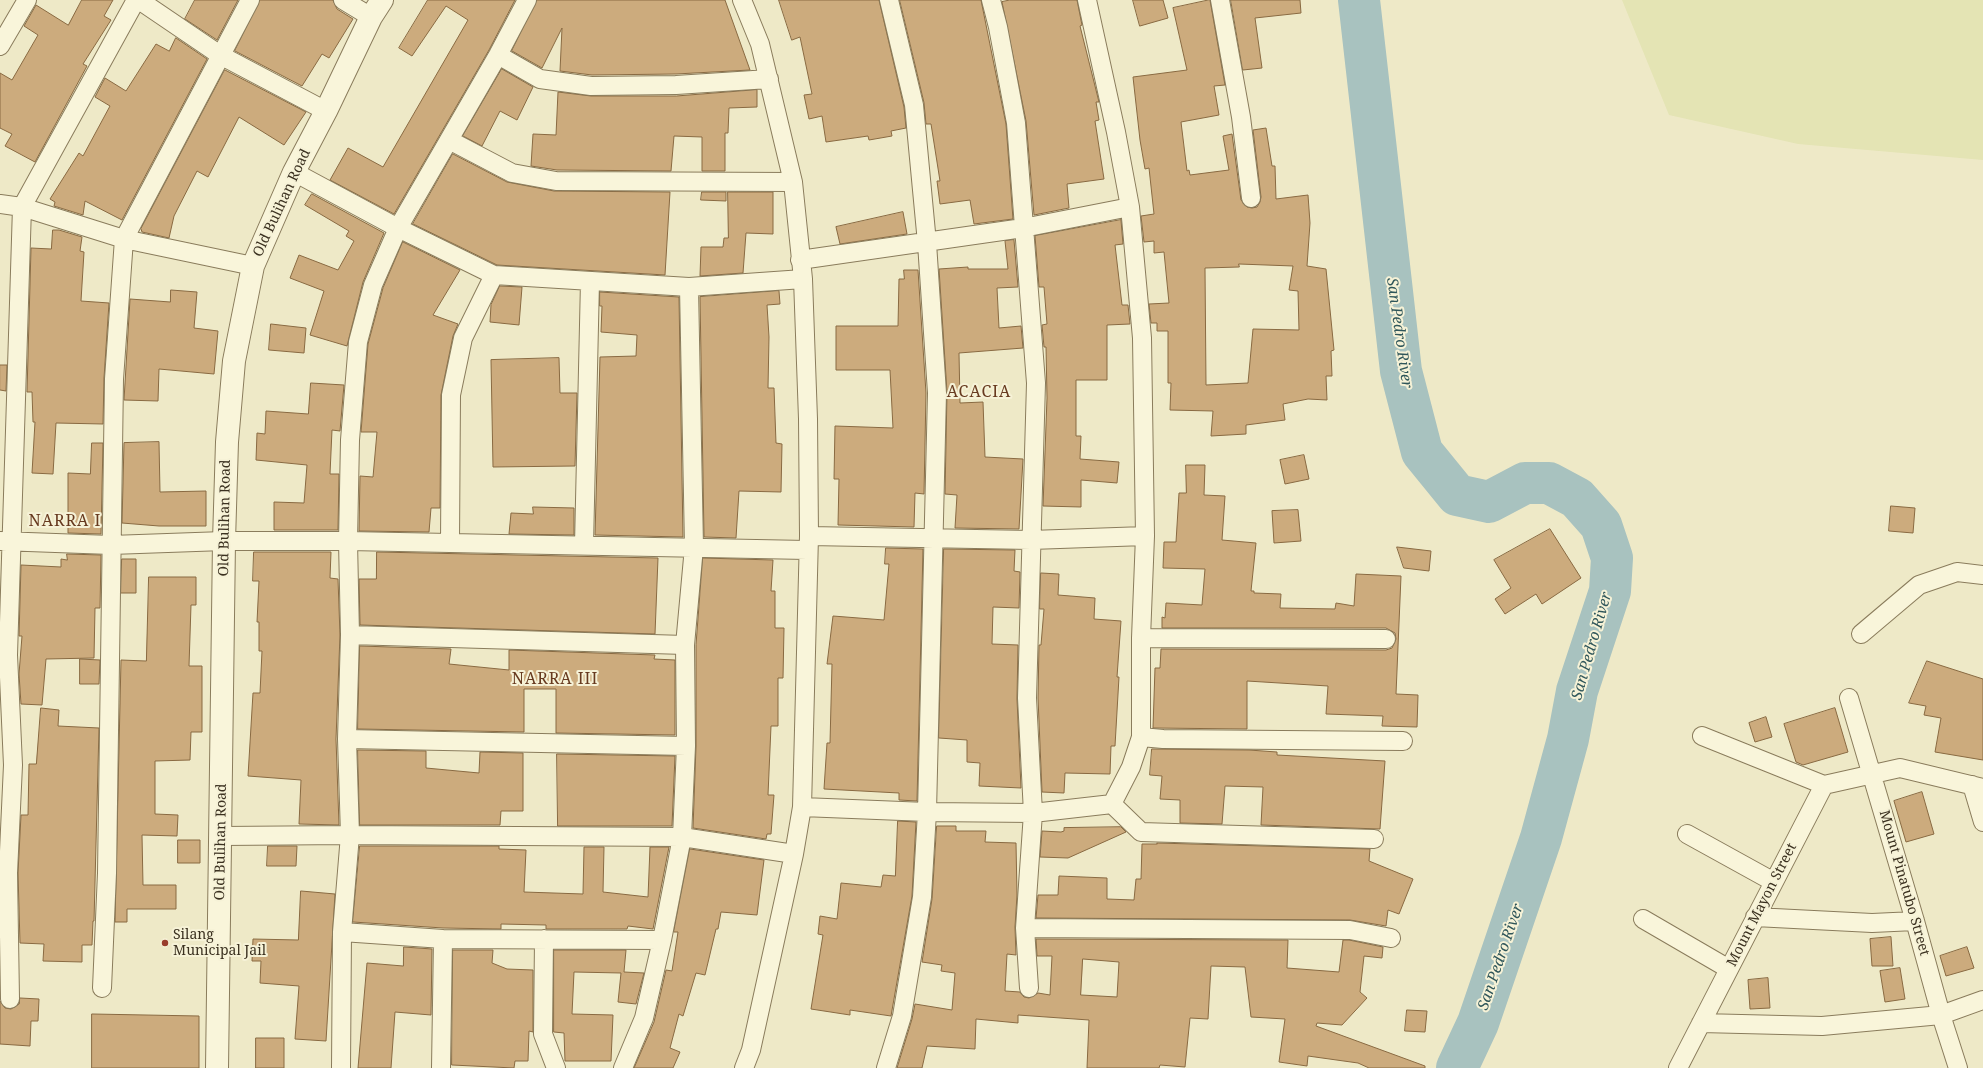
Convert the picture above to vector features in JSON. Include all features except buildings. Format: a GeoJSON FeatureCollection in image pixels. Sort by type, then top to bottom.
{"type":"FeatureCollection","features":[{"type":"Feature","properties":{"kind":"street"},"geometry":{"type":"LineString","coordinates":[[0,46],[27,0]]}},
{"type":"Feature","properties":{"kind":"street"},"geometry":{"type":"LineString","coordinates":[[10,1000],[8,873],[13,765],[8,655],[6,541],[22,250],[22,207],[138,0],[220,55],[326,111]]}},
{"type":"Feature","properties":{"kind":"street"},"geometry":{"type":"LineString","coordinates":[[102,988],[107,873],[114,378],[124,239],[250,0]]}},
{"type":"Feature","properties":{"kind":"street"},"geometry":{"type":"LineString","coordinates":[[343,0],[377,8]]}},
{"type":"Feature","properties":{"kind":"street"},"geometry":{"type":"LineString","coordinates":[[341,1068],[342,932],[350,835],[347,739],[350,635],[348,541],[350,440],[358,342],[373,285],[398,228],[498,55],[527,0]]}},
{"type":"Feature","properties":{"kind":"street"},"geometry":{"type":"LineString","coordinates":[[742,0],[760,44],[793,182],[803,280],[808,419],[808,543],[802,807],[794,854],[747,1067]]}},
{"type":"Feature","properties":{"kind":"street"},"geometry":{"type":"LineString","coordinates":[[886,1068],[902,1016],[922,897],[927,812],[937,393],[927,243],[914,105],[888,0]]}},
{"type":"Feature","properties":{"kind":"street"},"geometry":{"type":"LineString","coordinates":[[991,0],[998,27],[1016,123],[1036,383],[1027,698],[1033,813],[1025,928],[1029,988]]}},
{"type":"Feature","properties":{"kind":"street"},"geometry":{"type":"LineString","coordinates":[[1087,0],[1116,132],[1130,207],[1142,338],[1145,536],[1141,638],[1140,737],[1131,767],[1112,804]]}},
{"type":"Feature","properties":{"kind":"street"},"geometry":{"type":"LineString","coordinates":[[1220,0],[1241,117],[1251,198]]}},
{"type":"Feature","properties":{"kind":"street","name":"Old Bulihan Road"},"geometry":{"type":"LineString","coordinates":[[217,1068],[224,541],[227,442],[234,361],[253,266],[294,172],[377,8]]}},
{"type":"Feature","properties":{"kind":"street"},"geometry":{"type":"LineString","coordinates":[[498,55],[540,79],[591,86],[676,85],[769,79]]}},
{"type":"Feature","properties":{"kind":"street"},"geometry":{"type":"LineString","coordinates":[[449,140],[512,173],[556,181],[793,182]]}},
{"type":"Feature","properties":{"kind":"street"},"geometry":{"type":"LineString","coordinates":[[294,172],[398,228],[494,275],[689,287],[803,280]]}},
{"type":"Feature","properties":{"kind":"street"},"geometry":{"type":"LineString","coordinates":[[0,204],[22,207],[124,239],[253,266]]}},
{"type":"Feature","properties":{"kind":"street"},"geometry":{"type":"LineString","coordinates":[[800,260],[927,243],[1023,228],[1130,207]]}},
{"type":"Feature","properties":{"kind":"street"},"geometry":{"type":"LineString","coordinates":[[450,542],[451,395],[463,338],[494,275]]}},
{"type":"Feature","properties":{"kind":"street"},"geometry":{"type":"LineString","coordinates":[[584,545],[590,281]]}},
{"type":"Feature","properties":{"kind":"street"},"geometry":{"type":"LineString","coordinates":[[623,1068],[644,1018],[662,940],[682,837],[686,746],[685,645],[694,547],[689,287]]}},
{"type":"Feature","properties":{"kind":"street"},"geometry":{"type":"LineString","coordinates":[[6,541],[112,545],[224,541],[348,541],[694,547],[934,539],[1032,540],[1145,536]]}},
{"type":"Feature","properties":{"kind":"street"},"geometry":{"type":"LineString","coordinates":[[1861,634],[1920,585],[1957,572],[1983,575]]}},
{"type":"Feature","properties":{"kind":"street"},"geometry":{"type":"LineString","coordinates":[[350,635],[685,645]]}},
{"type":"Feature","properties":{"kind":"street"},"geometry":{"type":"LineString","coordinates":[[1141,638],[1386,639]]}},
{"type":"Feature","properties":{"kind":"street","name":"Mount Pinatubo Street"},"geometry":{"type":"LineString","coordinates":[[1849,698],[1916,921],[1941,1015],[1958,1068]]}},
{"type":"Feature","properties":{"kind":"street"},"geometry":{"type":"LineString","coordinates":[[1702,736],[1824,785],[1900,768],[1978,786],[1983,822]]}},
{"type":"Feature","properties":{"kind":"street"},"geometry":{"type":"LineString","coordinates":[[1140,737],[1164,739],[1403,741]]}},
{"type":"Feature","properties":{"kind":"street"},"geometry":{"type":"LineString","coordinates":[[347,739],[686,746]]}},
{"type":"Feature","properties":{"kind":"street","name":"Mount Mayon Street"},"geometry":{"type":"LineString","coordinates":[[1678,1068],[1824,785]]}},
{"type":"Feature","properties":{"kind":"street"},"geometry":{"type":"LineString","coordinates":[[802,807],[927,812],[1033,813],[1112,804]]}},
{"type":"Feature","properties":{"kind":"street"},"geometry":{"type":"LineString","coordinates":[[1112,804],[1140,832],[1374,839]]}},
{"type":"Feature","properties":{"kind":"street"},"geometry":{"type":"LineString","coordinates":[[1687,834],[1774,882]]}},
{"type":"Feature","properties":{"kind":"street"},"geometry":{"type":"LineString","coordinates":[[221,836],[350,835],[682,837],[794,854]]}},
{"type":"Feature","properties":{"kind":"street"},"geometry":{"type":"LineString","coordinates":[[1756,917],[1872,923],[1916,921]]}},
{"type":"Feature","properties":{"kind":"street"},"geometry":{"type":"LineString","coordinates":[[1643,919],[1728,969]]}},
{"type":"Feature","properties":{"kind":"street"},"geometry":{"type":"LineString","coordinates":[[1025,928],[1350,930],[1391,938]]}},
{"type":"Feature","properties":{"kind":"street"},"geometry":{"type":"LineString","coordinates":[[342,932],[443,939],[662,940]]}},
{"type":"Feature","properties":{"kind":"street"},"geometry":{"type":"LineString","coordinates":[[440,1068],[443,939]]}},
{"type":"Feature","properties":{"kind":"street"},"geometry":{"type":"LineString","coordinates":[[544,939],[543,1034],[556,1068]]}},
{"type":"Feature","properties":{"kind":"street"},"geometry":{"type":"LineString","coordinates":[[1701,1023],[1822,1026],[1941,1015],[1983,1000]]}},
{"type":"Feature","properties":{"kind":"green space"},"geometry":{"type":"Polygon","coordinates":[[[1622,0],[1983,0],[1983,160],[1798,144],[1669,115],[1622,0]]]}},
{"type":"Feature","properties":{"kind":"waterway","name":"San Pedro River"},"geometry":{"type":"LineString","coordinates":[[1359,0],[1401,371],[1422,452],[1457,495],[1489,502],[1525,483],[1549,483],[1577,498],[1601,525],[1612,558],[1610,591],[1577,691],[1568,739],[1541,838],[1478,1023],[1457,1068]]}},
{"type":"Feature","properties":{"kind":"place","name":"Silang Municipal Jail"},"geometry":{"type":"Point","coordinates":[165,943]}},
{"type":"Feature","properties":{"kind":"district","name":"ACACIA"},"geometry":{"type":"Point","coordinates":[979,392]}},
{"type":"Feature","properties":{"kind":"district","name":"NARRA I"},"geometry":{"type":"Point","coordinates":[65,521]}},
{"type":"Feature","properties":{"kind":"district","name":"NARRA III"},"geometry":{"type":"Point","coordinates":[555,679]}}]}
